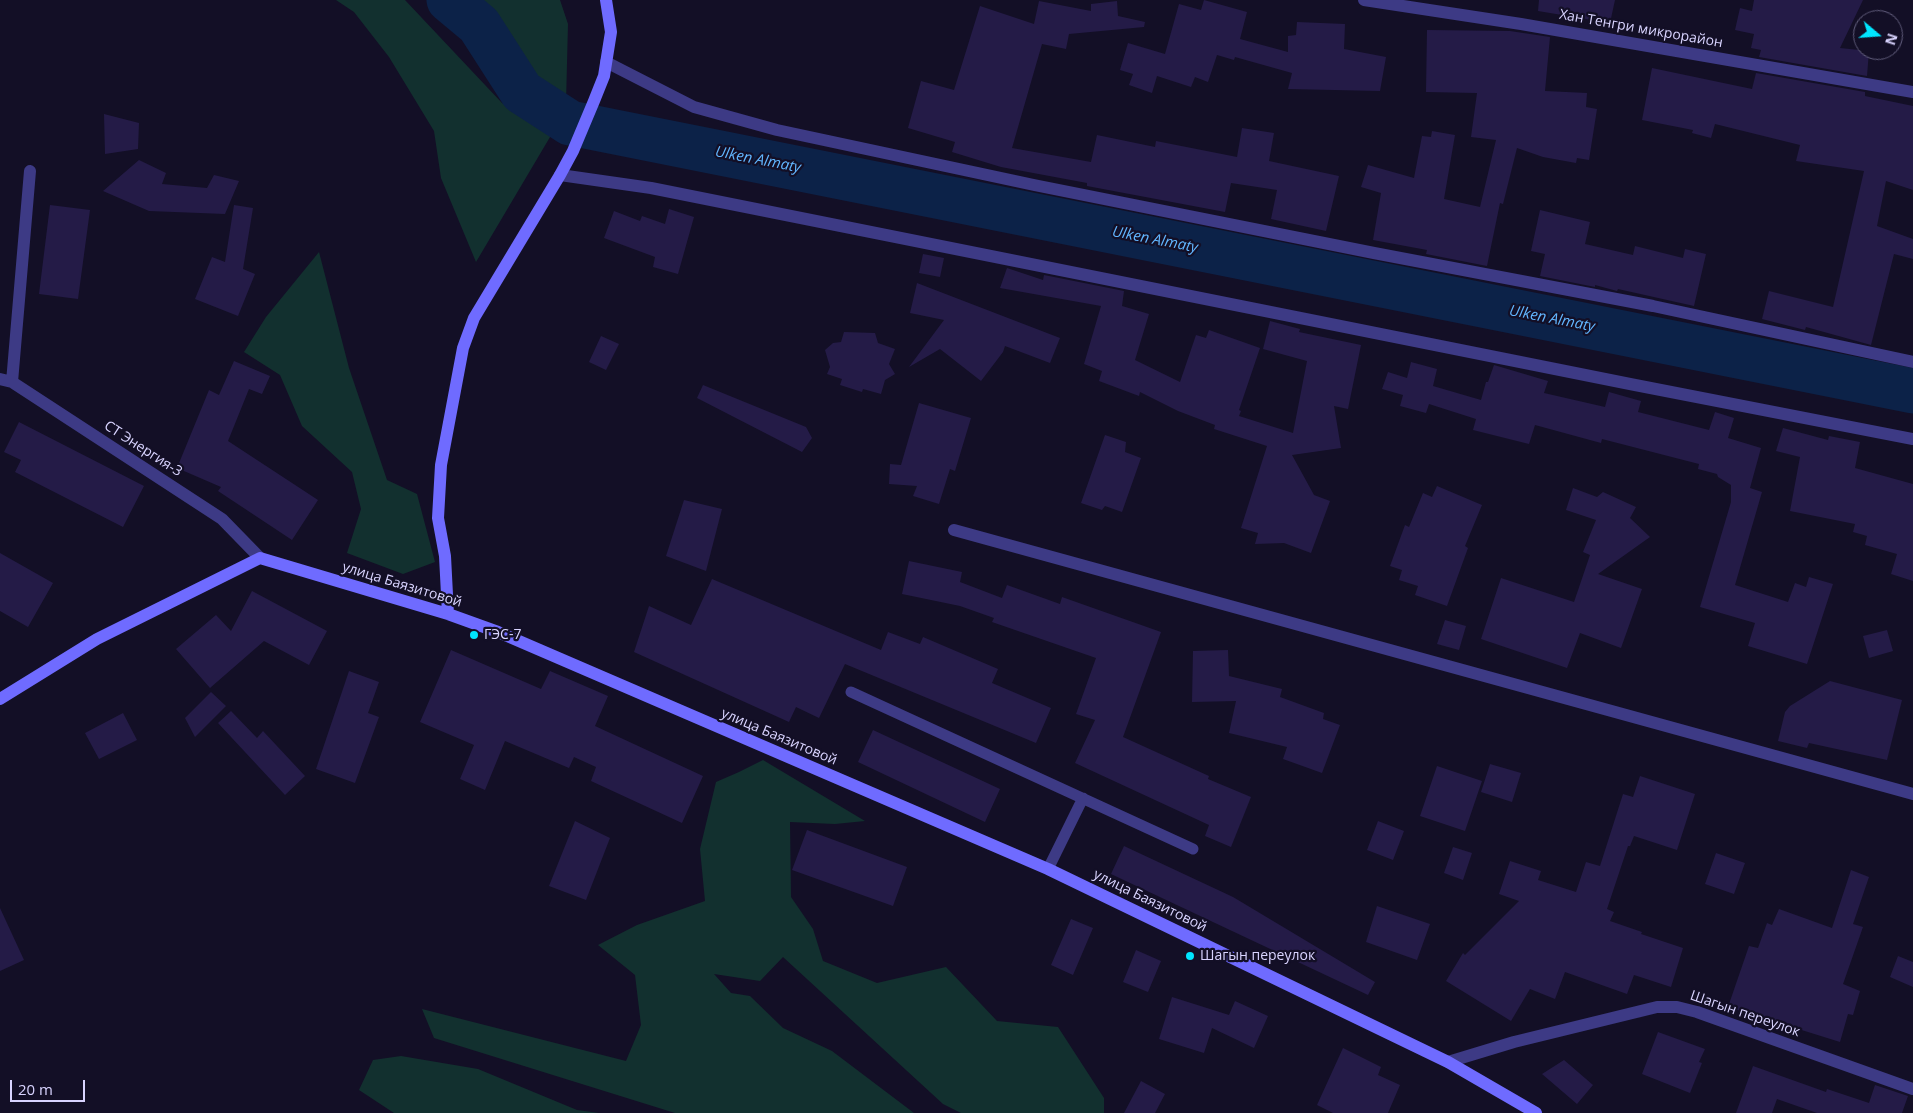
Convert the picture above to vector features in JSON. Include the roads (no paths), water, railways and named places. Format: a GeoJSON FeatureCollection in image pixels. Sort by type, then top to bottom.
{"type":"FeatureCollection","features":[{"type":"Feature","properties":{"kind":"street"},"geometry":{"type":"LineString","coordinates":[[448,614],[445,556],[438,518],[441,474],[463,348],[474,318],[573,151],[594,101],[604,76],[611,32],[606,0]]}},
{"type":"Feature","properties":{"kind":"street","name":"Хан Тенгри микрорайон"},"geometry":{"type":"LineString","coordinates":[[1364,0],[1531,26],[1913,92]]}},
{"type":"Feature","properties":{"kind":"street"},"geometry":{"type":"LineString","coordinates":[[606,62],[694,107],[777,130],[1044,187],[1650,306],[1913,362]]}},
{"type":"Feature","properties":{"kind":"street"},"geometry":{"type":"LineString","coordinates":[[6,380],[30,171]]}},
{"type":"Feature","properties":{"kind":"street"},"geometry":{"type":"LineString","coordinates":[[560,175],[651,188],[1913,439]]}},
{"type":"Feature","properties":{"kind":"street","name":"СТ Энергия-3"},"geometry":{"type":"LineString","coordinates":[[6,380],[222,518],[260,558]]}},
{"type":"Feature","properties":{"kind":"street"},"geometry":{"type":"LineString","coordinates":[[954,530],[1913,794]]}},
{"type":"Feature","properties":{"kind":"street"},"geometry":{"type":"LineString","coordinates":[[0,699],[97,639],[260,558]]}},
{"type":"Feature","properties":{"kind":"street","name":"улица Баязитовой"},"geometry":{"type":"LineString","coordinates":[[260,558],[448,614],[507,636],[1048,869],[1448,1062],[1536,1113]]}},
{"type":"Feature","properties":{"kind":"street","name":"Шагын переулок"},"geometry":{"type":"LineString","coordinates":[[1448,1062],[1514,1042],[1647,1009],[1677,1007],[1697,1012],[1913,1089]]}},
{"type":"Feature","properties":{"kind":"lane"},"geometry":{"type":"LineString","coordinates":[[851,692],[1193,849]]}},
{"type":"Feature","properties":{"kind":"lane"},"geometry":{"type":"LineString","coordinates":[[1048,869],[1083,798]]}},
{"type":"Feature","properties":{"kind":"waterway","name":"Ulken Almaty"},"geometry":{"type":"LineString","coordinates":[[449,0],[479,25],[522,92],[570,123],[1913,391]]}},
{"type":"Feature","properties":{"kind":"place","name":"ГЭС-7"},"geometry":{"type":"Point","coordinates":[474,635]}},
{"type":"Feature","properties":{"kind":"place","name":"Шагын переулок"},"geometry":{"type":"Point","coordinates":[1190,956]}}]}
